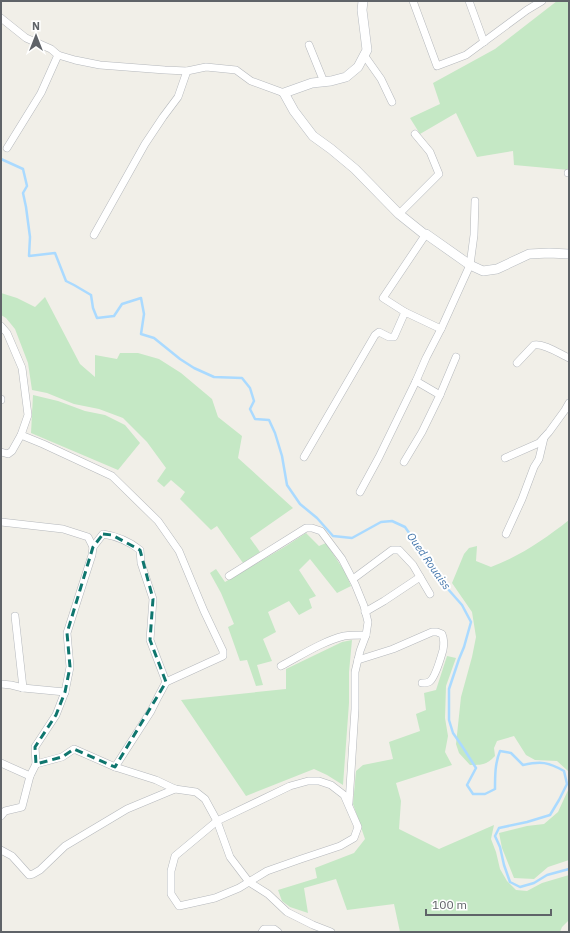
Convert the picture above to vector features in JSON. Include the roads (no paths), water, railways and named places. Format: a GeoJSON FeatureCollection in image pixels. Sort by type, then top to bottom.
{"type":"FeatureCollection","features":[{"type":"Feature","properties":{"kind":"street"},"geometry":{"type":"LineString","coordinates":[[1,18],[26,38],[51,49],[58,55],[75,60],[100,65],[165,70],[187,71],[206,67],[236,70],[251,81],[284,93],[312,83],[331,81],[346,77],[358,67],[367,50],[362,10],[363,1]]}},
{"type":"Feature","properties":{"kind":"street"},"geometry":{"type":"LineString","coordinates":[[413,1],[437,66],[466,55],[527,10],[542,1]]}},
{"type":"Feature","properties":{"kind":"street"},"geometry":{"type":"LineString","coordinates":[[468,1],[484,42]]}},
{"type":"Feature","properties":{"kind":"street"},"geometry":{"type":"LineString","coordinates":[[309,44],[324,82]]}},
{"type":"Feature","properties":{"kind":"street"},"geometry":{"type":"LineString","coordinates":[[364,54],[381,79],[392,102]]}},
{"type":"Feature","properties":{"kind":"street"},"geometry":{"type":"LineString","coordinates":[[7,148],[41,93],[58,55]]}},
{"type":"Feature","properties":{"kind":"street"},"geometry":{"type":"LineString","coordinates":[[94,235],[145,144],[163,116],[178,97],[187,71]]}},
{"type":"Feature","properties":{"kind":"street"},"geometry":{"type":"LineString","coordinates":[[284,93],[294,111],[313,136],[331,149],[355,170],[398,214],[424,234],[470,264],[483,271],[497,269],[529,254],[569,254]]}},
{"type":"Feature","properties":{"kind":"street"},"geometry":{"type":"LineString","coordinates":[[398,214],[440,174],[430,152],[415,134]]}},
{"type":"Feature","properties":{"kind":"street"},"geometry":{"type":"LineString","coordinates":[[360,492],[416,381],[470,264],[474,235],[475,201]]}},
{"type":"Feature","properties":{"kind":"street"},"geometry":{"type":"LineString","coordinates":[[426,234],[383,298],[405,312],[441,329]]}},
{"type":"Feature","properties":{"kind":"street"},"geometry":{"type":"LineString","coordinates":[[304,458],[375,335],[379,332],[389,337],[394,337],[405,312]]}},
{"type":"Feature","properties":{"kind":"street"},"geometry":{"type":"LineString","coordinates":[[1,326],[7,332],[22,368],[28,415],[21,435],[12,452],[8,454],[1,452]]}},
{"type":"Feature","properties":{"kind":"street"},"geometry":{"type":"LineString","coordinates":[[517,363],[534,345],[538,344],[569,358]]}},
{"type":"Feature","properties":{"kind":"street"},"geometry":{"type":"LineString","coordinates":[[404,462],[422,432],[456,357]]}},
{"type":"Feature","properties":{"kind":"street"},"geometry":{"type":"LineString","coordinates":[[416,381],[440,395]]}},
{"type":"Feature","properties":{"kind":"street"},"geometry":{"type":"LineString","coordinates":[[505,458],[539,443],[550,432],[566,410],[569,403]]}},
{"type":"Feature","properties":{"kind":"street"},"geometry":{"type":"LineString","coordinates":[[21,435],[112,476],[158,521],[179,551],[204,612],[223,651],[223,656],[166,682],[148,716],[114,767]]}},
{"type":"Feature","properties":{"kind":"street"},"geometry":{"type":"LineString","coordinates":[[506,534],[522,499],[534,467],[539,459],[544,438]]}},
{"type":"Feature","properties":{"kind":"street"},"geometry":{"type":"LineString","coordinates":[[1,522],[63,529],[88,537],[93,547]]}},
{"type":"Feature","properties":{"kind":"street"},"geometry":{"type":"LineString","coordinates":[[229,576],[306,528],[321,531],[342,558],[361,599],[368,622],[366,635],[355,672],[355,710],[349,806]]}},
{"type":"Feature","properties":{"kind":"street"},"geometry":{"type":"LineString","coordinates":[[1,816],[5,811],[22,807],[30,776],[36,764],[35,747],[56,715],[65,692],[70,667],[67,633],[92,555],[93,547],[103,534],[112,535],[140,550],[141,563],[153,599],[150,640],[166,682]]}},
{"type":"Feature","properties":{"kind":"street"},"geometry":{"type":"LineString","coordinates":[[352,579],[392,550],[399,550],[413,566],[430,594]]}},
{"type":"Feature","properties":{"kind":"street"},"geometry":{"type":"LineString","coordinates":[[365,612],[420,577]]}},
{"type":"Feature","properties":{"kind":"street"},"geometry":{"type":"LineString","coordinates":[[15,616],[23,688]]}},
{"type":"Feature","properties":{"kind":"street"},"geometry":{"type":"LineString","coordinates":[[358,660],[393,649],[432,632],[437,632],[442,634],[443,649],[432,679],[428,682],[422,683]]}},
{"type":"Feature","properties":{"kind":"street"},"geometry":{"type":"LineString","coordinates":[[281,666],[343,636],[366,635]]}},
{"type":"Feature","properties":{"kind":"street"},"geometry":{"type":"LineString","coordinates":[[1,684],[23,688],[65,692]]}},
{"type":"Feature","properties":{"kind":"street"},"geometry":{"type":"LineString","coordinates":[[36,764],[62,757],[74,749],[114,767],[156,780],[175,789],[196,792],[206,799],[217,821],[230,857],[249,882],[268,894],[287,912],[330,932]]}},
{"type":"Feature","properties":{"kind":"street"},"geometry":{"type":"LineString","coordinates":[[1,763],[30,776]]}},
{"type":"Feature","properties":{"kind":"street"},"geometry":{"type":"LineString","coordinates":[[308,781],[319,781],[331,785],[344,795],[358,827],[354,838],[340,846],[267,870],[239,888],[215,898],[179,906],[172,894],[172,870],[175,856],[217,821],[290,786],[308,781]]}},
{"type":"Feature","properties":{"kind":"street"},"geometry":{"type":"LineString","coordinates":[[1,850],[12,856],[29,875],[33,874],[40,870],[65,846],[127,809],[175,789]]}},
{"type":"Feature","properties":{"kind":"street"},"geometry":{"type":"LineString","coordinates":[[262,932],[264,929],[274,929],[278,932]]}},
{"type":"Feature","properties":{"kind":"waterway","name":"Oued Rouaiss"},"geometry":{"type":"LineString","coordinates":[[1,159],[23,169],[27,186],[23,193],[30,237],[29,256],[55,253],[66,281],[91,295],[93,308],[97,318],[114,316],[122,304],[141,298],[144,314],[141,334],[154,338],[180,359],[194,368],[214,377],[242,378],[250,388],[254,401],[250,409],[255,419],[269,420],[275,433],[282,456],[287,485],[300,504],[317,518],[333,536],[352,538],[381,522],[392,521],[405,527],[440,580],[462,605],[471,622],[449,689],[449,720],[453,733],[476,768],[467,785],[473,794],[485,794],[495,789],[496,765],[500,751],[511,753],[523,765],[544,763],[564,771],[567,784],[550,815],[499,828],[495,836],[500,847],[510,882],[520,887],[534,883],[547,875],[569,869]]}}]}
